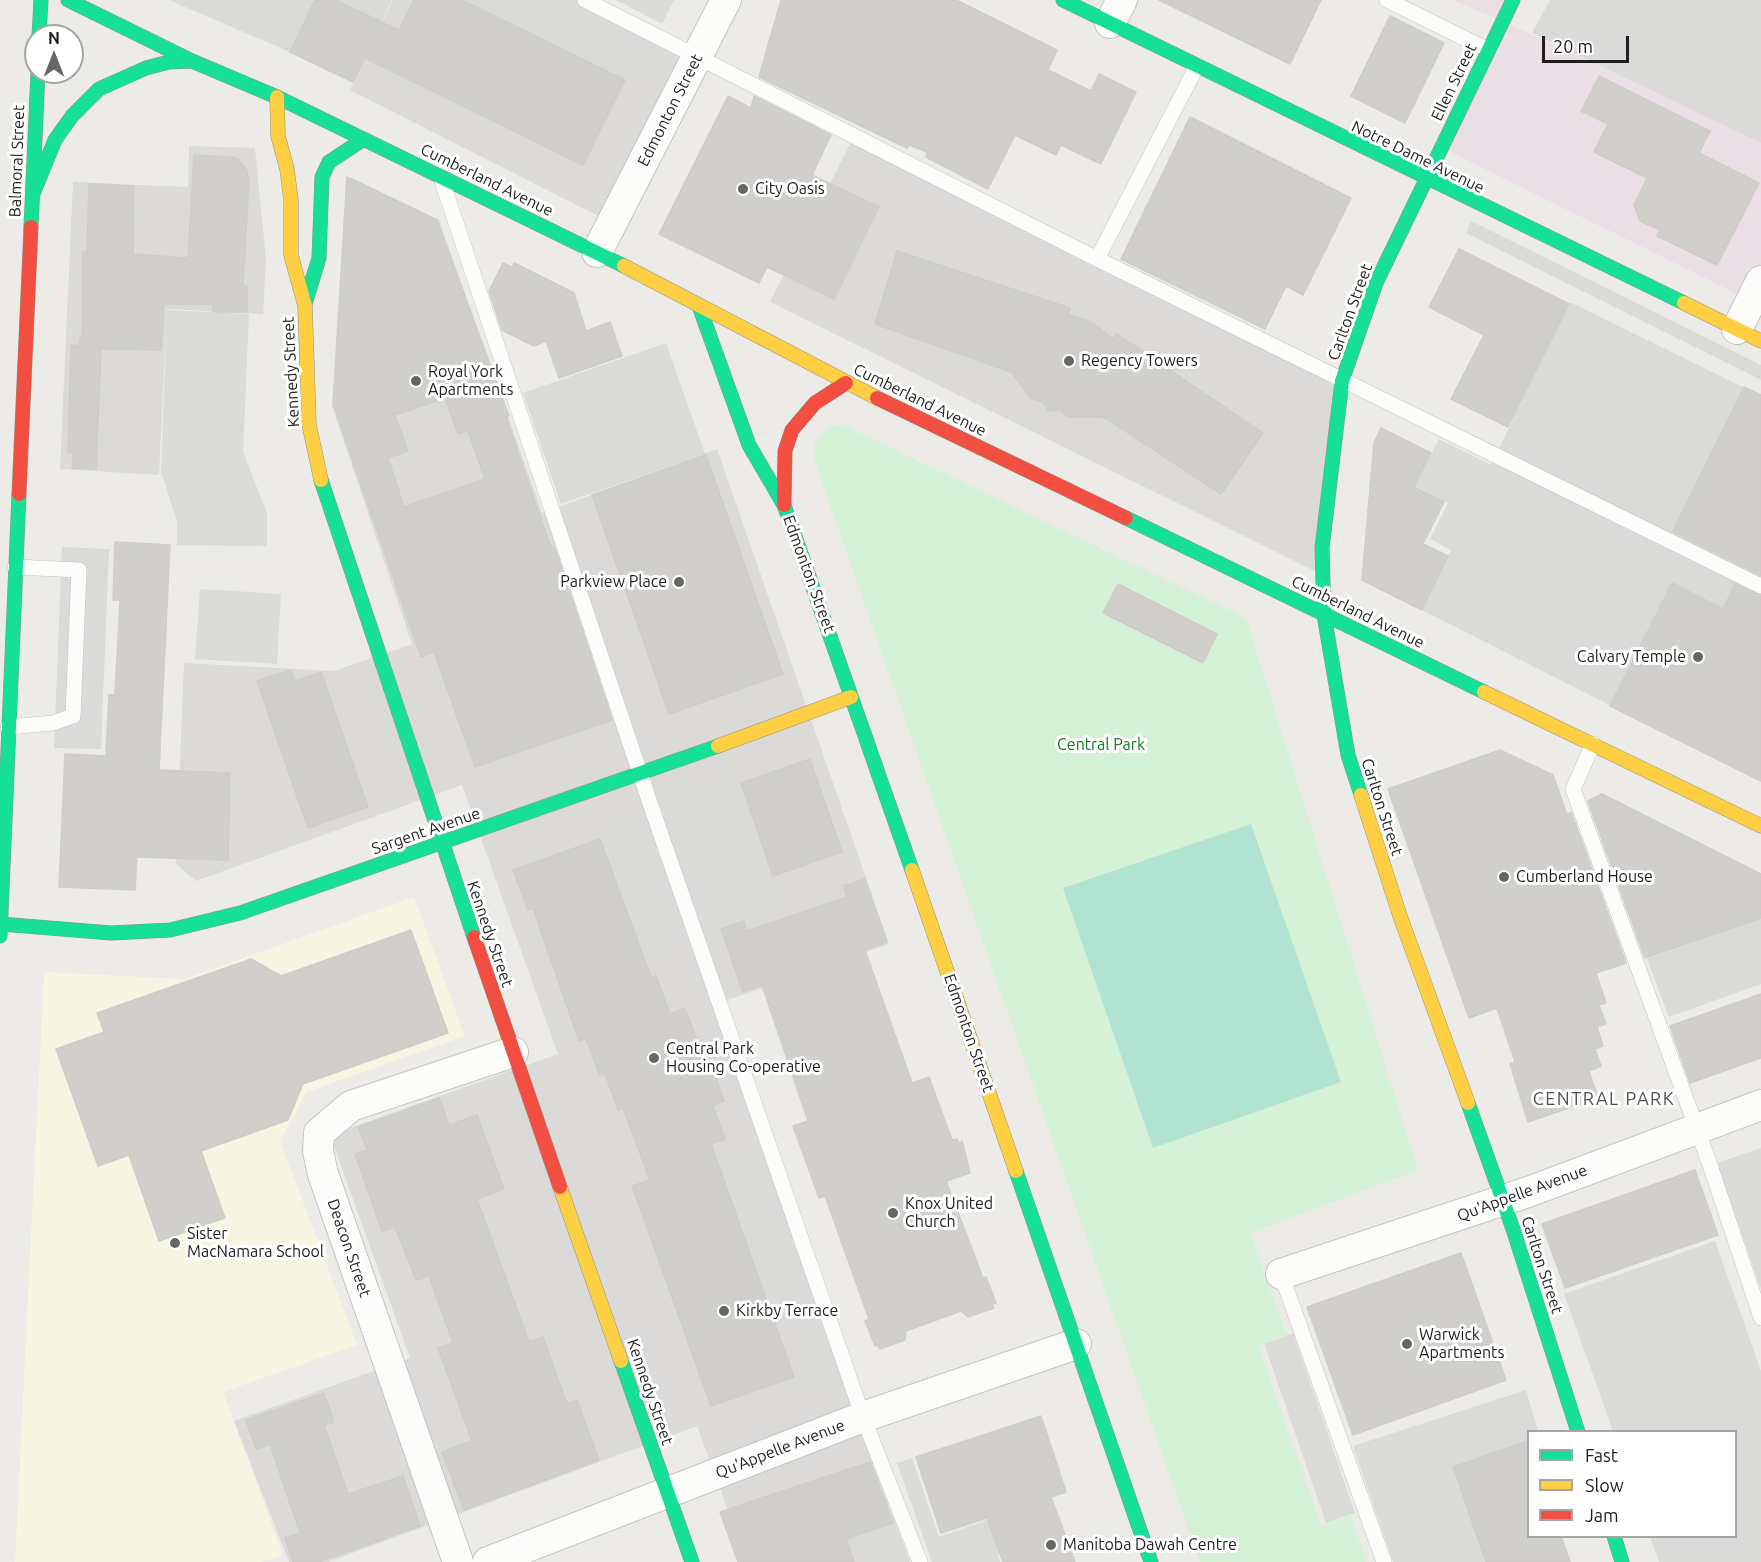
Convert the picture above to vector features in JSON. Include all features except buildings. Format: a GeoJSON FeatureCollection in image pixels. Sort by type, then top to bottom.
{"type":"FeatureCollection","features":[{"type":"Feature","properties":{"kind":"street"},"geometry":{"type":"LineString","coordinates":[[40,24],[41,0]]}},
{"type":"Feature","properties":{"kind":"street","name":"Cumberland Avenue"},"geometry":{"type":"LineString","coordinates":[[68,0],[192,61],[277,97],[440,175],[597,252],[846,383],[1761,826]]}},
{"type":"Feature","properties":{"kind":"street","name":"Edmonton Street"},"geometry":{"type":"LineString","coordinates":[[597,252],[726,0]]}},
{"type":"Feature","properties":{"kind":"street","name":"Notre Dame Avenue"},"geometry":{"type":"LineString","coordinates":[[1063,0],[1116,11],[1197,66],[1426,180],[1749,335]]}},
{"type":"Feature","properties":{"kind":"street","name":"Ellen Street"},"geometry":{"type":"LineString","coordinates":[[1426,180],[1513,0]]}},
{"type":"Feature","properties":{"kind":"street"},"geometry":{"type":"LineString","coordinates":[[33,194],[56,140],[72,116],[99,89],[146,68],[169,62],[192,61]]}},
{"type":"Feature","properties":{"kind":"street","name":"Balmoral Street"},"geometry":{"type":"LineString","coordinates":[[0,936],[38,84]]}},
{"type":"Feature","properties":{"kind":"street","name":"Kennedy Street"},"geometry":{"type":"LineString","coordinates":[[277,97],[278,136],[291,200],[291,255],[305,306],[306,403],[321,480],[513,1052],[692,1562]]}},
{"type":"Feature","properties":{"kind":"street","name":"Kennedy Street"},"geometry":{"type":"LineString","coordinates":[[305,306],[319,258],[322,177],[329,162],[364,139]]}},
{"type":"Feature","properties":{"kind":"street","name":"Carlton Street"},"geometry":{"type":"LineString","coordinates":[[1426,180],[1376,283],[1342,381],[1322,548],[1324,615],[1348,755],[1400,916],[1503,1200],[1578,1430]]}},
{"type":"Feature","properties":{"kind":"street"},"geometry":{"type":"LineString","coordinates":[[1749,335],[1761,281]]}},
{"type":"Feature","properties":{"kind":"street"},"geometry":{"type":"LineString","coordinates":[[699,306],[749,445],[784,505]]}},
{"type":"Feature","properties":{"kind":"street"},"geometry":{"type":"LineString","coordinates":[[784,505],[785,451],[792,430],[815,403],[846,383]]}},
{"type":"Feature","properties":{"kind":"street","name":"Edmonton Street"},"geometry":{"type":"LineString","coordinates":[[784,505],[1150,1562]]}},
{"type":"Feature","properties":{"kind":"street","name":"Sargent Avenue"},"geometry":{"type":"LineString","coordinates":[[0,924],[111,933],[170,930],[240,913],[640,775],[851,697]]}},
{"type":"Feature","properties":{"kind":"street","name":"Deacon Street"},"geometry":{"type":"LineString","coordinates":[[458,1562],[323,1174],[318,1151],[319,1133],[351,1106],[513,1052]]}},
{"type":"Feature","properties":{"kind":"street","name":"Qu'Appelle Avenue"},"geometry":{"type":"LineString","coordinates":[[1281,1274],[1503,1200],[1761,1105]]}},
{"type":"Feature","properties":{"kind":"street","name":"Qu'Appelle Avenue"},"geometry":{"type":"LineString","coordinates":[[488,1562],[863,1417],[1076,1344]]}},
{"type":"Feature","properties":{"kind":"street"},"geometry":{"type":"LineString","coordinates":[[1615,1538],[1622,1562]]}},
{"type":"Feature","properties":{"kind":"lane"},"geometry":{"type":"LineString","coordinates":[[585,0],[1097,260],[1761,586]]}},
{"type":"Feature","properties":{"kind":"lane"},"geometry":{"type":"LineString","coordinates":[[1387,0],[1488,50]]}},
{"type":"Feature","properties":{"kind":"lane"},"geometry":{"type":"LineString","coordinates":[[1097,260],[1197,66]]}},
{"type":"Feature","properties":{"kind":"lane"},"geometry":{"type":"LineString","coordinates":[[440,175],[640,775],[863,1417],[920,1562]]}},
{"type":"Feature","properties":{"kind":"lane"},"geometry":{"type":"LineString","coordinates":[[8,727],[53,723],[73,716],[74,694],[79,570],[15,567]]}},
{"type":"Feature","properties":{"kind":"lane"},"geometry":{"type":"LineString","coordinates":[[1593,744],[1573,789],[1696,1128],[1761,1318]]}},
{"type":"Feature","properties":{"kind":"lane"},"geometry":{"type":"LineString","coordinates":[[1281,1274],[1384,1562]]}},
{"type":"Feature","properties":{"kind":"shaded area"},"geometry":{"type":"Polygon","coordinates":[[[169,0],[315,0],[290,52],[169,0]]]}},
{"type":"Feature","properties":{"kind":"shaded area"},"geometry":{"type":"Polygon","coordinates":[[[335,0],[392,0],[382,22],[335,0]]]}},
{"type":"Feature","properties":{"kind":"shaded area"},"geometry":{"type":"Polygon","coordinates":[[[393,0],[585,0],[697,56],[612,223],[350,90],[393,0]]]}},
{"type":"Feature","properties":{"kind":"shaded area"},"geometry":{"type":"Polygon","coordinates":[[[470,0],[553,0],[652,50],[634,79],[470,0]]]}},
{"type":"Feature","properties":{"kind":"shaded area"},"geometry":{"type":"Polygon","coordinates":[[[616,0],[674,0],[662,24],[616,0]]]}},
{"type":"Feature","properties":{"kind":"shaded area"},"geometry":{"type":"Polygon","coordinates":[[[1453,0],[1513,0],[1503,22],[1761,138],[1761,281],[1751,301],[1441,147],[1502,21],[1453,0]]]}},
{"type":"Feature","properties":{"kind":"shaded area"},"geometry":{"type":"Polygon","coordinates":[[[1550,0],[1761,0],[1761,143],[1532,33],[1550,0]]]}},
{"type":"Feature","properties":{"kind":"shaded area"},"geometry":{"type":"Polygon","coordinates":[[[854,136],[1342,381],[1323,575],[770,302],[854,136]]]}},
{"type":"Feature","properties":{"kind":"shaded area"},"geometry":{"type":"Polygon","coordinates":[[[189,146],[255,148],[266,260],[263,314],[167,309],[159,475],[60,469],[73,182],[188,187],[189,146]]]}},
{"type":"Feature","properties":{"kind":"shaded area"},"geometry":{"type":"Polygon","coordinates":[[[350,177],[439,220],[542,513],[717,449],[889,944],[716,1004],[870,1454],[910,1562],[747,1562],[697,1426],[328,1562],[289,1562],[234,1421],[410,1358],[330,1135],[558,1054],[462,785],[196,881],[176,864],[184,663],[334,671],[412,644],[332,406],[350,177]]]}},
{"type":"Feature","properties":{"kind":"shaded area"},"geometry":{"type":"Polygon","coordinates":[[[1471,221],[1761,365],[1761,380],[1466,233],[1471,221]]]}},
{"type":"Feature","properties":{"kind":"shaded area"},"geometry":{"type":"Polygon","coordinates":[[[1572,303],[1761,396],[1761,782],[1422,610],[1451,550],[1430,539],[1448,503],[1415,486],[1439,439],[1491,465],[1569,304],[1572,303]]]}},
{"type":"Feature","properties":{"kind":"shaded area"},"geometry":{"type":"Polygon","coordinates":[[[167,310],[249,314],[243,452],[267,513],[267,546],[177,545],[177,521],[161,472],[167,310]]]}},
{"type":"Feature","properties":{"kind":"shaded area"},"geometry":{"type":"Polygon","coordinates":[[[666,343],[705,454],[561,504],[523,393],[666,343]]]}},
{"type":"Feature","properties":{"kind":"shaded area"},"geometry":{"type":"Polygon","coordinates":[[[62,547],[109,549],[101,749],[54,748],[62,547]]]}},
{"type":"Feature","properties":{"kind":"shaded area"},"geometry":{"type":"Polygon","coordinates":[[[200,589],[281,594],[277,664],[195,659],[200,589]]]}},
{"type":"Feature","properties":{"kind":"shaded area"},"geometry":{"type":"Polygon","coordinates":[[[734,780],[778,908],[707,932],[663,804],[734,780]]]}},
{"type":"Feature","properties":{"kind":"shaded area"},"geometry":{"type":"Polygon","coordinates":[[[649,817],[692,938],[643,955],[600,835],[649,817]]]}},
{"type":"Feature","properties":{"kind":"shaded area","name":"Sister MacNamara School"},"geometry":{"type":"Polygon","coordinates":[[[414,897],[465,1036],[307,1092],[280,1141],[357,1345],[223,1392],[283,1555],[262,1562],[15,1562],[44,972],[185,979],[414,897]]]}},
{"type":"Feature","properties":{"kind":"shaded area"},"geometry":{"type":"Polygon","coordinates":[[[1761,918],[1761,984],[1669,1017],[1647,959],[1761,918]]]}},
{"type":"Feature","properties":{"kind":"shaded area"},"geometry":{"type":"Polygon","coordinates":[[[1761,1148],[1761,1289],[1717,1163],[1761,1148]]]}},
{"type":"Feature","properties":{"kind":"shaded area"},"geometry":{"type":"Polygon","coordinates":[[[765,1149],[847,1378],[817,1388],[799,1335],[816,1329],[797,1277],[761,1290],[718,1166],[765,1149]]]}},
{"type":"Feature","properties":{"kind":"shaded area"},"geometry":{"type":"Polygon","coordinates":[[[1715,1241],[1761,1371],[1761,1562],[1659,1562],[1650,1538],[1737,1538],[1737,1430],[1613,1430],[1564,1294],[1715,1241]]]}},
{"type":"Feature","properties":{"kind":"shaded area"},"geometry":{"type":"Polygon","coordinates":[[[1293,1333],[1355,1513],[1326,1523],[1264,1343],[1293,1333]]]}},
{"type":"Feature","properties":{"kind":"shaded area"},"geometry":{"type":"Polygon","coordinates":[[[1526,1390],[1538,1430],[1527,1430],[1527,1441],[1452,1467],[1486,1562],[1393,1562],[1353,1446],[1526,1390]]]}},
{"type":"Feature","properties":{"kind":"shaded area"},"geometry":{"type":"Polygon","coordinates":[[[912,1458],[939,1537],[1033,1504],[1045,1539],[998,1555],[1000,1562],[932,1562],[897,1463],[912,1458]]]}},
{"type":"Feature","properties":{"kind":"shaded area"},"geometry":{"type":"Polygon","coordinates":[[[894,1526],[907,1562],[871,1562],[862,1537],[894,1526]]]}},
{"type":"Feature","properties":{"kind":"green space","name":"Central Park"},"geometry":{"type":"Polygon","coordinates":[[[841,424],[1246,618],[1418,1170],[1250,1233],[1287,1336],[1258,1346],[1321,1525],[1350,1514],[1367,1562],[1200,1562],[815,462],[814,443],[829,427],[841,424]]]}},
{"type":"Feature","properties":{"kind":"green space"},"geometry":{"type":"Polygon","coordinates":[[[1251,824],[1341,1082],[1153,1148],[1063,888],[1251,824]]]}},
{"type":"Feature","properties":{"kind":"traffic: fast"},"geometry":{"type":"LineString","coordinates":[[40,24],[41,0]]}},
{"type":"Feature","properties":{"kind":"traffic: fast"},"geometry":{"type":"LineString","coordinates":[[68,0],[192,61],[277,97],[624,266]]}},
{"type":"Feature","properties":{"kind":"traffic: fast"},"geometry":{"type":"LineString","coordinates":[[1063,0],[1684,303]]}},
{"type":"Feature","properties":{"kind":"traffic: fast"},"geometry":{"type":"LineString","coordinates":[[1361,795],[1348,755],[1324,615],[1322,548],[1342,381],[1376,283],[1513,0]]}},
{"type":"Feature","properties":{"kind":"traffic: fast"},"geometry":{"type":"LineString","coordinates":[[33,194],[55,140],[72,116],[99,89],[146,68],[169,62],[192,61]]}},
{"type":"Feature","properties":{"kind":"traffic: fast"},"geometry":{"type":"LineString","coordinates":[[31,227],[37,84]]}},
{"type":"Feature","properties":{"kind":"traffic: fast"},"geometry":{"type":"LineString","coordinates":[[305,304],[319,258],[322,177],[329,162],[364,139]]}},
{"type":"Feature","properties":{"kind":"traffic: fast"},"geometry":{"type":"LineString","coordinates":[[699,306],[749,445],[784,505]]}},
{"type":"Feature","properties":{"kind":"traffic: fast"},"geometry":{"type":"LineString","coordinates":[[321,480],[474,937]]}},
{"type":"Feature","properties":{"kind":"traffic: fast"},"geometry":{"type":"LineString","coordinates":[[0,936],[19,494]]}},
{"type":"Feature","properties":{"kind":"traffic: fast"},"geometry":{"type":"LineString","coordinates":[[784,505],[912,870]]}},
{"type":"Feature","properties":{"kind":"traffic: fast"},"geometry":{"type":"LineString","coordinates":[[1126,518],[1484,692]]}},
{"type":"Feature","properties":{"kind":"traffic: fast"},"geometry":{"type":"LineString","coordinates":[[0,924],[111,933],[170,930],[240,913],[718,746]]}},
{"type":"Feature","properties":{"kind":"traffic: fast"},"geometry":{"type":"LineString","coordinates":[[1468,1103],[1513,1229],[1577,1430]]}},
{"type":"Feature","properties":{"kind":"traffic: fast"},"geometry":{"type":"LineString","coordinates":[[1016,1171],[1151,1562]]}},
{"type":"Feature","properties":{"kind":"traffic: fast"},"geometry":{"type":"LineString","coordinates":[[621,1361],[692,1562]]}},
{"type":"Feature","properties":{"kind":"traffic: fast"},"geometry":{"type":"LineString","coordinates":[[1615,1538],[1622,1562]]}},
{"type":"Feature","properties":{"kind":"traffic: slow"},"geometry":{"type":"LineString","coordinates":[[277,97],[278,136],[287,169],[291,200],[291,255],[305,306],[309,424],[321,480]]}},
{"type":"Feature","properties":{"kind":"traffic: slow"},"geometry":{"type":"LineString","coordinates":[[624,266],[877,398]]}},
{"type":"Feature","properties":{"kind":"traffic: slow"},"geometry":{"type":"LineString","coordinates":[[1684,303],[1761,341]]}},
{"type":"Feature","properties":{"kind":"traffic: slow"},"geometry":{"type":"LineString","coordinates":[[1484,692],[1761,826]]}},
{"type":"Feature","properties":{"kind":"traffic: slow"},"geometry":{"type":"LineString","coordinates":[[718,746],[851,697]]}},
{"type":"Feature","properties":{"kind":"traffic: slow"},"geometry":{"type":"LineString","coordinates":[[1361,795],[1400,916],[1468,1103]]}},
{"type":"Feature","properties":{"kind":"traffic: slow"},"geometry":{"type":"LineString","coordinates":[[912,870],[1016,1171]]}},
{"type":"Feature","properties":{"kind":"traffic: slow"},"geometry":{"type":"LineString","coordinates":[[560,1187],[621,1361]]}},
{"type":"Feature","properties":{"kind":"traffic: jam"},"geometry":{"type":"LineString","coordinates":[[19,494],[31,227]]}},
{"type":"Feature","properties":{"kind":"traffic: jam"},"geometry":{"type":"LineString","coordinates":[[784,505],[785,451],[792,430],[815,403],[846,383]]}},
{"type":"Feature","properties":{"kind":"traffic: jam"},"geometry":{"type":"LineString","coordinates":[[877,398],[1126,518]]}},
{"type":"Feature","properties":{"kind":"traffic: jam"},"geometry":{"type":"LineString","coordinates":[[474,937],[560,1187]]}},
{"type":"Feature","properties":{"kind":"place","name":"City Oasis"},"geometry":{"type":"Point","coordinates":[743,189]}},
{"type":"Feature","properties":{"kind":"place","name":"Regency Towers"},"geometry":{"type":"Point","coordinates":[1069,361]}},
{"type":"Feature","properties":{"kind":"place","name":"Royal York Apartments"},"geometry":{"type":"Point","coordinates":[416,381]}},
{"type":"Feature","properties":{"kind":"place","name":"Parkview Place"},"geometry":{"type":"Point","coordinates":[679,582]}},
{"type":"Feature","properties":{"kind":"place","name":"Calvary Temple"},"geometry":{"type":"Point","coordinates":[1698,657]}},
{"type":"Feature","properties":{"kind":"place","name":"Cumberland House"},"geometry":{"type":"Point","coordinates":[1504,877]}},
{"type":"Feature","properties":{"kind":"place","name":"Central Park Housing Co-operative"},"geometry":{"type":"Point","coordinates":[654,1058]}},
{"type":"Feature","properties":{"kind":"place","name":"Knox United Church"},"geometry":{"type":"Point","coordinates":[893,1213]}},
{"type":"Feature","properties":{"kind":"place","name":"Sister MacNamara School"},"geometry":{"type":"Point","coordinates":[175,1243]}},
{"type":"Feature","properties":{"kind":"place","name":"Kirkby Terrace"},"geometry":{"type":"Point","coordinates":[724,1311]}},
{"type":"Feature","properties":{"kind":"place","name":"Warwick Apartments"},"geometry":{"type":"Point","coordinates":[1407,1344]}},
{"type":"Feature","properties":{"kind":"place","name":"Manitoba Dawah Centre"},"geometry":{"type":"Point","coordinates":[1051,1545]}},
{"type":"Feature","properties":{"kind":"district","name":"CENTRAL PARK"},"geometry":{"type":"Point","coordinates":[1604,1099]}}]}
